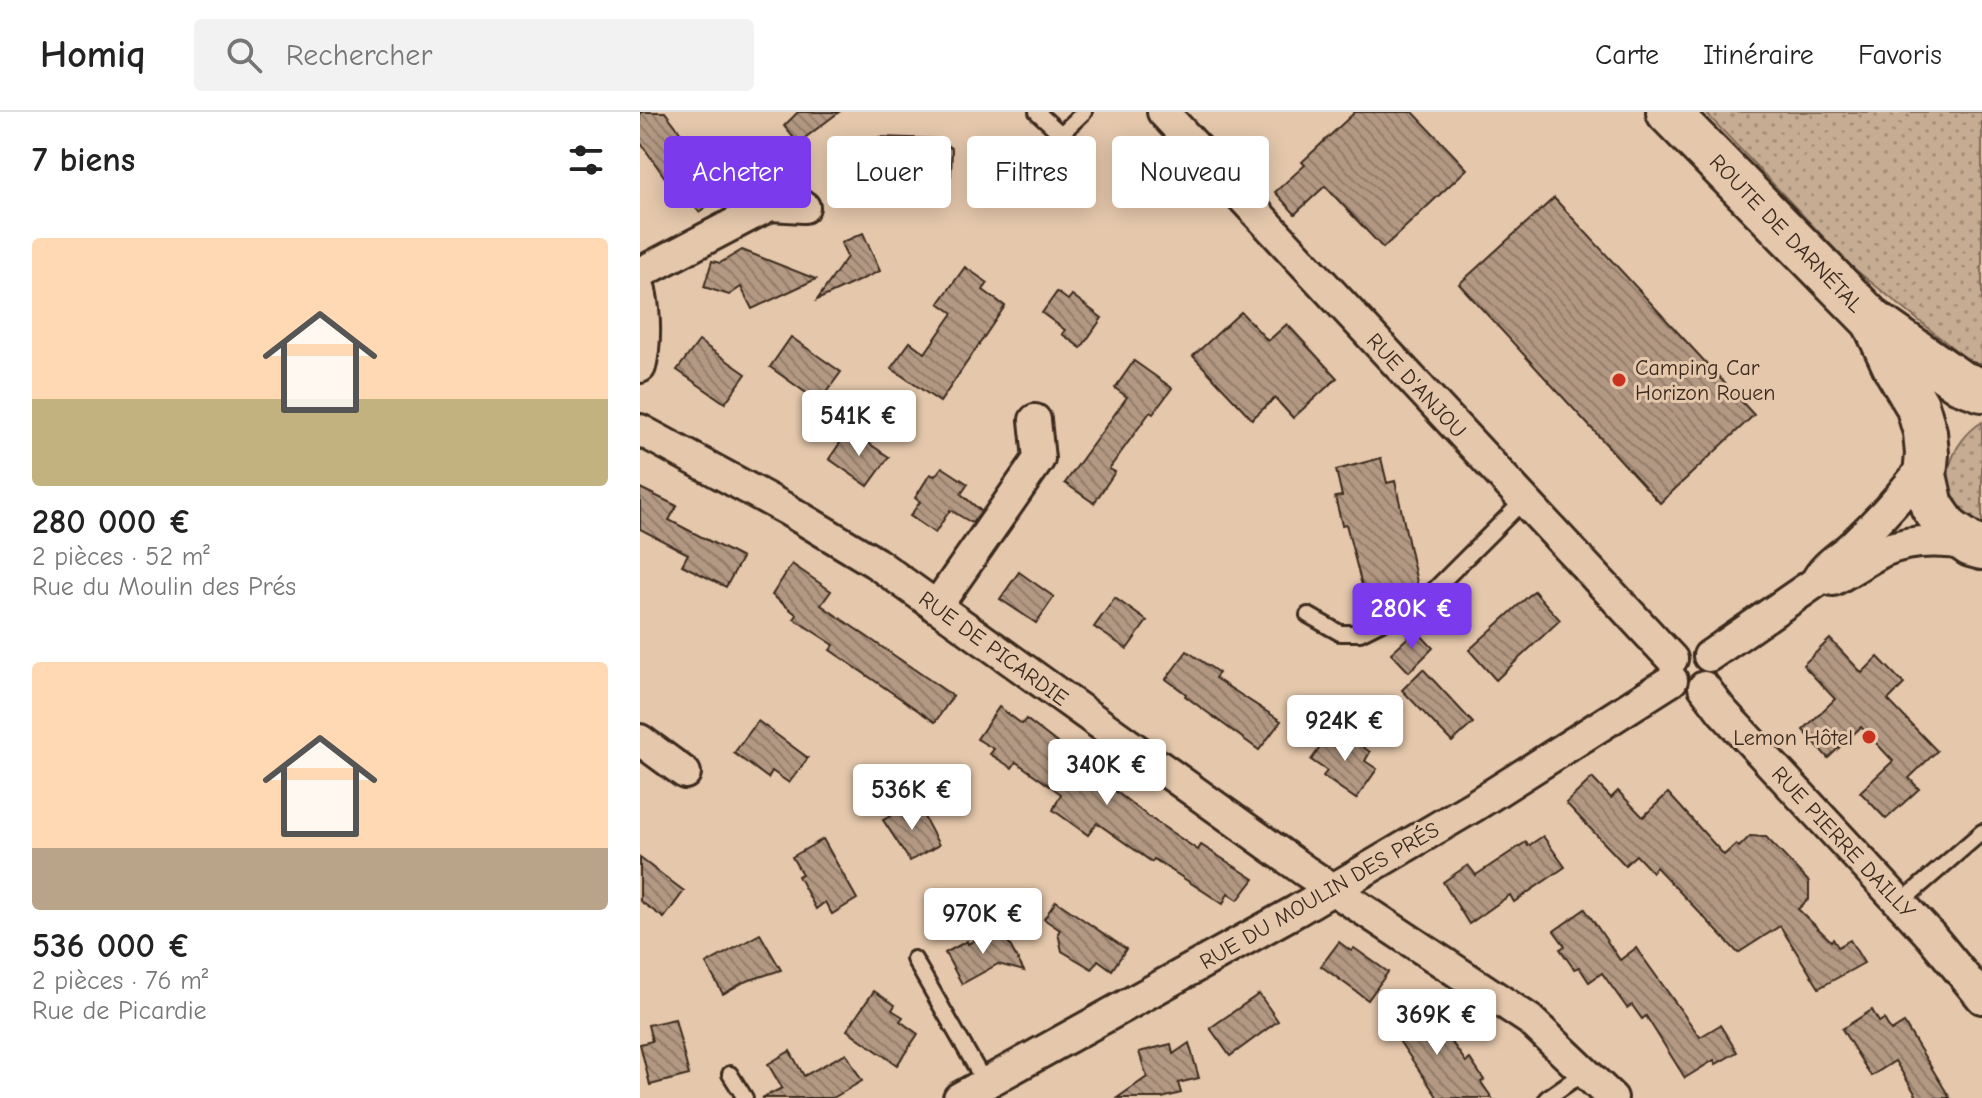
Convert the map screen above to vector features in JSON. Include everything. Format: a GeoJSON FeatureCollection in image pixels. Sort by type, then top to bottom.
{"type":"FeatureCollection","features":[{"type":"Feature","properties":{"kind":"main road","name":"ROUTE DE DARNÉTAL"},"geometry":{"type":"LineString","coordinates":[[1668,112],[1873,321]]}},
{"type":"Feature","properties":{"kind":"main road"},"geometry":{"type":"LineString","coordinates":[[1873,321],[1960,382],[1982,390]]}},
{"type":"Feature","properties":{"kind":"main road"},"geometry":{"type":"LineString","coordinates":[[1873,321],[1917,405],[1925,432],[1925,475],[1932,506],[1948,529],[1976,546]]}},
{"type":"Feature","properties":{"kind":"main road"},"geometry":{"type":"LineString","coordinates":[[1927,459],[1937,432],[1951,415],[1982,399]]}},
{"type":"Feature","properties":{"kind":"street","name":"RUE D'ANJOU"},"geometry":{"type":"LineString","coordinates":[[1163,112],[1524,500],[1672,669]]}},
{"type":"Feature","properties":{"kind":"street"},"geometry":{"type":"LineString","coordinates":[[640,273],[764,208]]}},
{"type":"Feature","properties":{"kind":"street"},"geometry":{"type":"LineString","coordinates":[[640,290],[644,311],[640,367]]}},
{"type":"Feature","properties":{"kind":"street"},"geometry":{"type":"LineString","coordinates":[[936,607],[1039,459],[1035,420]]}},
{"type":"Feature","properties":{"kind":"street","name":"RUE DE PICARDIE"},"geometry":{"type":"LineString","coordinates":[[640,430],[786,509],[876,563],[1332,889],[1530,1020],[1612,1098]]}},
{"type":"Feature","properties":{"kind":"street"},"geometry":{"type":"LineString","coordinates":[[1709,656],[1816,582],[1820,573],[1852,547],[1908,488],[1927,459]]}},
{"type":"Feature","properties":{"kind":"street"},"geometry":{"type":"LineString","coordinates":[[1816,582],[1829,583],[1886,550],[1917,542],[1947,541],[1976,546]]}},
{"type":"Feature","properties":{"kind":"street"},"geometry":{"type":"LineString","coordinates":[[1698,648],[1709,656],[1713,671],[1704,687],[1687,691],[1672,669],[1677,651],[1698,648]]}},
{"type":"Feature","properties":{"kind":"street","name":"RUE DU MOULIN DES PRÉS"},"geometry":{"type":"LineString","coordinates":[[959,1098],[990,1090],[1474,806],[1672,669]]}},
{"type":"Feature","properties":{"kind":"street","name":"RUE PIERRE DAILLY"},"geometry":{"type":"LineString","coordinates":[[1704,687],[1722,711],[1931,936],[1982,998]]}},
{"type":"Feature","properties":{"kind":"street"},"geometry":{"type":"LineString","coordinates":[[640,740],[685,773]]}},
{"type":"Feature","properties":{"kind":"lane"},"geometry":{"type":"LineString","coordinates":[[1037,112],[1061,134],[1084,112]]}},
{"type":"Feature","properties":{"kind":"lane"},"geometry":{"type":"LineString","coordinates":[[1308,615],[1340,633],[1360,633],[1422,602],[1524,500]]}},
{"type":"Feature","properties":{"kind":"lane"},"geometry":{"type":"LineString","coordinates":[[1900,903],[1982,832]]}},
{"type":"Feature","properties":{"kind":"lane"},"geometry":{"type":"LineString","coordinates":[[914,959],[990,1090]]}},
{"type":"Feature","properties":{"kind":"lane"},"geometry":{"type":"LineString","coordinates":[[1547,1098],[1586,1071]]}},
{"type":"Feature","properties":{"kind":"lane"},"geometry":{"type":"LineString","coordinates":[[730,1074],[745,1098]]}},
{"type":"Feature","properties":{"kind":"shaded area"},"geometry":{"type":"Polygon","coordinates":[[[1705,112],[1982,112],[1982,365],[1969,361],[1851,266],[1705,112]]]}},
{"type":"Feature","properties":{"kind":"shaded area"},"geometry":{"type":"Polygon","coordinates":[[[1982,422],[1982,531],[1964,517],[1954,503],[1948,477],[1950,464],[1962,440],[1982,422]]]}},
{"type":"Feature","properties":{"kind":"building"},"geometry":{"type":"Polygon","coordinates":[[[640,112],[665,112],[683,136],[664,136],[664,176],[640,142],[640,112]]]}},
{"type":"Feature","properties":{"kind":"building"},"geometry":{"type":"Polygon","coordinates":[[[798,112],[839,112],[807,136],[792,136],[784,126],[798,112]]]}},
{"type":"Feature","properties":{"kind":"building"},"geometry":{"type":"Polygon","coordinates":[[[1355,112],[1413,112],[1467,169],[1383,248],[1325,186],[1295,214],[1275,192],[1355,112]]]}},
{"type":"Feature","properties":{"kind":"building"},"geometry":{"type":"Polygon","coordinates":[[[1554,198],[1754,415],[1660,503],[1459,284],[1554,198]]]}},
{"type":"Feature","properties":{"kind":"building"},"geometry":{"type":"Polygon","coordinates":[[[863,233],[880,271],[817,300],[847,257],[841,243],[863,233]]]}},
{"type":"Feature","properties":{"kind":"building"},"geometry":{"type":"Polygon","coordinates":[[[742,250],[816,279],[752,309],[741,287],[729,295],[704,287],[712,261],[720,263],[742,250]]]}},
{"type":"Feature","properties":{"kind":"building"},"geometry":{"type":"Polygon","coordinates":[[[965,267],[988,283],[983,290],[1005,306],[940,402],[891,368],[910,342],[925,353],[953,313],[939,303],[965,267]]]}},
{"type":"Feature","properties":{"kind":"building"},"geometry":{"type":"Polygon","coordinates":[[[1057,292],[1068,300],[1072,295],[1102,318],[1081,348],[1062,334],[1065,330],[1042,313],[1057,292]]]}},
{"type":"Feature","properties":{"kind":"building"},"geometry":{"type":"Polygon","coordinates":[[[1241,312],[1268,341],[1287,324],[1337,378],[1293,418],[1275,398],[1252,419],[1193,356],[1241,312]]]}},
{"type":"Feature","properties":{"kind":"building"},"geometry":{"type":"Polygon","coordinates":[[[791,337],[841,372],[819,402],[770,367],[791,337]]]}},
{"type":"Feature","properties":{"kind":"building"},"geometry":{"type":"Polygon","coordinates":[[[699,341],[746,374],[725,403],[677,370],[699,341]]]}},
{"type":"Feature","properties":{"kind":"building"},"geometry":{"type":"Polygon","coordinates":[[[1134,361],[1172,388],[1153,414],[1150,412],[1109,469],[1115,472],[1094,503],[1065,483],[1127,397],[1115,388],[1134,361]]]}},
{"type":"Feature","properties":{"kind":"building"},"geometry":{"type":"Polygon","coordinates":[[[849,430],[889,457],[868,486],[829,459],[849,430]]]}},
{"type":"Feature","properties":{"kind":"building"},"geometry":{"type":"Polygon","coordinates":[[[1381,458],[1387,483],[1395,481],[1418,587],[1366,601],[1346,524],[1342,525],[1335,497],[1342,496],[1336,470],[1381,458]]]}},
{"type":"Feature","properties":{"kind":"building"},"geometry":{"type":"Polygon","coordinates":[[[942,467],[968,484],[961,494],[981,511],[972,523],[950,510],[935,533],[910,516],[920,502],[915,498],[930,474],[935,476],[942,467]]]}},
{"type":"Feature","properties":{"kind":"building"},"geometry":{"type":"Polygon","coordinates":[[[640,488],[677,506],[669,520],[742,558],[726,587],[682,565],[688,554],[640,529],[640,488]]]}},
{"type":"Feature","properties":{"kind":"building"},"geometry":{"type":"Polygon","coordinates":[[[792,564],[831,591],[821,605],[953,696],[935,722],[830,650],[834,645],[794,619],[797,615],[772,595],[792,564]]]}},
{"type":"Feature","properties":{"kind":"building"},"geometry":{"type":"Polygon","coordinates":[[[1019,572],[1054,597],[1036,623],[1000,599],[1019,572]]]}},
{"type":"Feature","properties":{"kind":"building"},"geometry":{"type":"Polygon","coordinates":[[[1534,591],[1560,620],[1496,680],[1469,650],[1534,591]]]}},
{"type":"Feature","properties":{"kind":"building"},"geometry":{"type":"Polygon","coordinates":[[[1115,598],[1147,621],[1127,649],[1094,627],[1115,598]]]}},
{"type":"Feature","properties":{"kind":"building"},"geometry":{"type":"Polygon","coordinates":[[[1416,630],[1433,648],[1409,672],[1391,653],[1416,630]]]}},
{"type":"Feature","properties":{"kind":"building"},"geometry":{"type":"Polygon","coordinates":[[[1830,639],[1862,673],[1878,657],[1904,684],[1888,700],[1937,751],[1909,778],[1919,789],[1886,819],[1860,792],[1893,761],[1861,727],[1828,758],[1803,730],[1835,699],[1803,665],[1830,639]]]}},
{"type":"Feature","properties":{"kind":"building"},"geometry":{"type":"Polygon","coordinates":[[[1187,651],[1219,673],[1215,678],[1281,721],[1259,750],[1166,679],[1187,651]]]}},
{"type":"Feature","properties":{"kind":"building"},"geometry":{"type":"Polygon","coordinates":[[[1423,669],[1473,723],[1452,742],[1402,690],[1423,669]]]}},
{"type":"Feature","properties":{"kind":"building"},"geometry":{"type":"Polygon","coordinates":[[[999,707],[1022,724],[1026,719],[1066,747],[1085,761],[1082,765],[1149,817],[1198,850],[1201,845],[1254,879],[1238,900],[1228,893],[1223,904],[1154,859],[1152,862],[1097,823],[1088,835],[1053,810],[1061,794],[1016,762],[1012,768],[990,754],[994,749],[977,739],[999,707]]]}},
{"type":"Feature","properties":{"kind":"building"},"geometry":{"type":"Polygon","coordinates":[[[758,721],[808,758],[789,783],[772,771],[768,778],[734,753],[758,721]]]}},
{"type":"Feature","properties":{"kind":"building"},"geometry":{"type":"Polygon","coordinates":[[[1335,727],[1370,752],[1365,761],[1377,769],[1356,799],[1323,776],[1327,771],[1311,760],[1335,727]]]}},
{"type":"Feature","properties":{"kind":"building"},"geometry":{"type":"Polygon","coordinates":[[[1592,778],[1611,798],[1618,791],[1643,817],[1668,793],[1724,855],[1750,836],[1766,837],[1809,882],[1809,899],[1798,909],[1838,947],[1850,940],[1864,963],[1819,988],[1780,926],[1738,953],[1656,867],[1652,872],[1636,855],[1625,865],[1566,803],[1592,778]]]}},
{"type":"Feature","properties":{"kind":"building"},"geometry":{"type":"Polygon","coordinates":[[[916,802],[939,845],[910,861],[883,820],[916,802]]]}},
{"type":"Feature","properties":{"kind":"building"},"geometry":{"type":"Polygon","coordinates":[[[1543,836],[1565,867],[1514,902],[1510,895],[1469,924],[1443,882],[1468,865],[1476,875],[1526,842],[1528,846],[1543,836]]]}},
{"type":"Feature","properties":{"kind":"building"},"geometry":{"type":"Polygon","coordinates":[[[823,839],[857,899],[832,914],[825,902],[816,909],[798,876],[802,874],[792,857],[823,839]]]}},
{"type":"Feature","properties":{"kind":"building"},"geometry":{"type":"Polygon","coordinates":[[[640,858],[684,891],[664,918],[640,901],[640,858]]]}},
{"type":"Feature","properties":{"kind":"building"},"geometry":{"type":"Polygon","coordinates":[[[1056,901],[1126,949],[1112,970],[1098,960],[1092,969],[1062,951],[1060,930],[1044,919],[1056,901]]]}},
{"type":"Feature","properties":{"kind":"building"},"geometry":{"type":"Polygon","coordinates":[[[1585,909],[1620,960],[1636,948],[1700,1037],[1720,1025],[1737,1052],[1716,1064],[1714,1060],[1685,1078],[1646,1016],[1642,1019],[1632,1005],[1627,1008],[1602,973],[1589,982],[1579,967],[1574,969],[1560,949],[1565,946],[1554,931],[1585,909]]]}},
{"type":"Feature","properties":{"kind":"building"},"geometry":{"type":"Polygon","coordinates":[[[1000,927],[1024,971],[998,964],[962,984],[945,953],[1000,927]]]}},
{"type":"Feature","properties":{"kind":"building"},"geometry":{"type":"Polygon","coordinates":[[[760,934],[781,970],[744,982],[723,994],[706,964],[760,934]]]}},
{"type":"Feature","properties":{"kind":"building"},"geometry":{"type":"Polygon","coordinates":[[[1339,942],[1351,951],[1354,948],[1388,972],[1368,1000],[1321,966],[1339,942]]]}},
{"type":"Feature","properties":{"kind":"building"},"geometry":{"type":"Polygon","coordinates":[[[874,991],[895,1005],[892,1010],[903,1017],[900,1021],[918,1034],[897,1065],[847,1030],[874,991]]]}},
{"type":"Feature","properties":{"kind":"building"},"geometry":{"type":"Polygon","coordinates":[[[1259,994],[1278,1021],[1230,1056],[1210,1028],[1259,994]]]}},
{"type":"Feature","properties":{"kind":"building"},"geometry":{"type":"Polygon","coordinates":[[[1417,1003],[1431,1022],[1435,1019],[1466,1062],[1470,1059],[1492,1098],[1438,1098],[1387,1023],[1417,1003]]]}},
{"type":"Feature","properties":{"kind":"building"},"geometry":{"type":"Polygon","coordinates":[[[1872,1010],[1879,1022],[1884,1019],[1891,1031],[1904,1023],[1950,1098],[1918,1098],[1895,1061],[1871,1076],[1842,1029],[1872,1010]]]}},
{"type":"Feature","properties":{"kind":"building"},"geometry":{"type":"Polygon","coordinates":[[[675,1019],[689,1075],[650,1085],[640,1044],[652,1041],[648,1025],[675,1019]]]}},
{"type":"Feature","properties":{"kind":"building"},"geometry":{"type":"Polygon","coordinates":[[[1189,1043],[1199,1078],[1178,1083],[1181,1093],[1162,1098],[1117,1098],[1147,1077],[1139,1052],[1171,1044],[1173,1054],[1189,1043]]]}},
{"type":"Feature","properties":{"kind":"building"},"geometry":{"type":"Polygon","coordinates":[[[790,1051],[804,1076],[846,1053],[862,1081],[833,1098],[762,1098],[782,1088],[768,1064],[790,1051]]]}},
{"type":"Feature","properties":{"kind":"place","name":"Camping Car Horizon Rouen"},"geometry":{"type":"Point","coordinates":[1619,380]}},
{"type":"Feature","properties":{"kind":"place","name":"Lemon Hôtel"},"geometry":{"type":"Point","coordinates":[1869,737]}}]}
